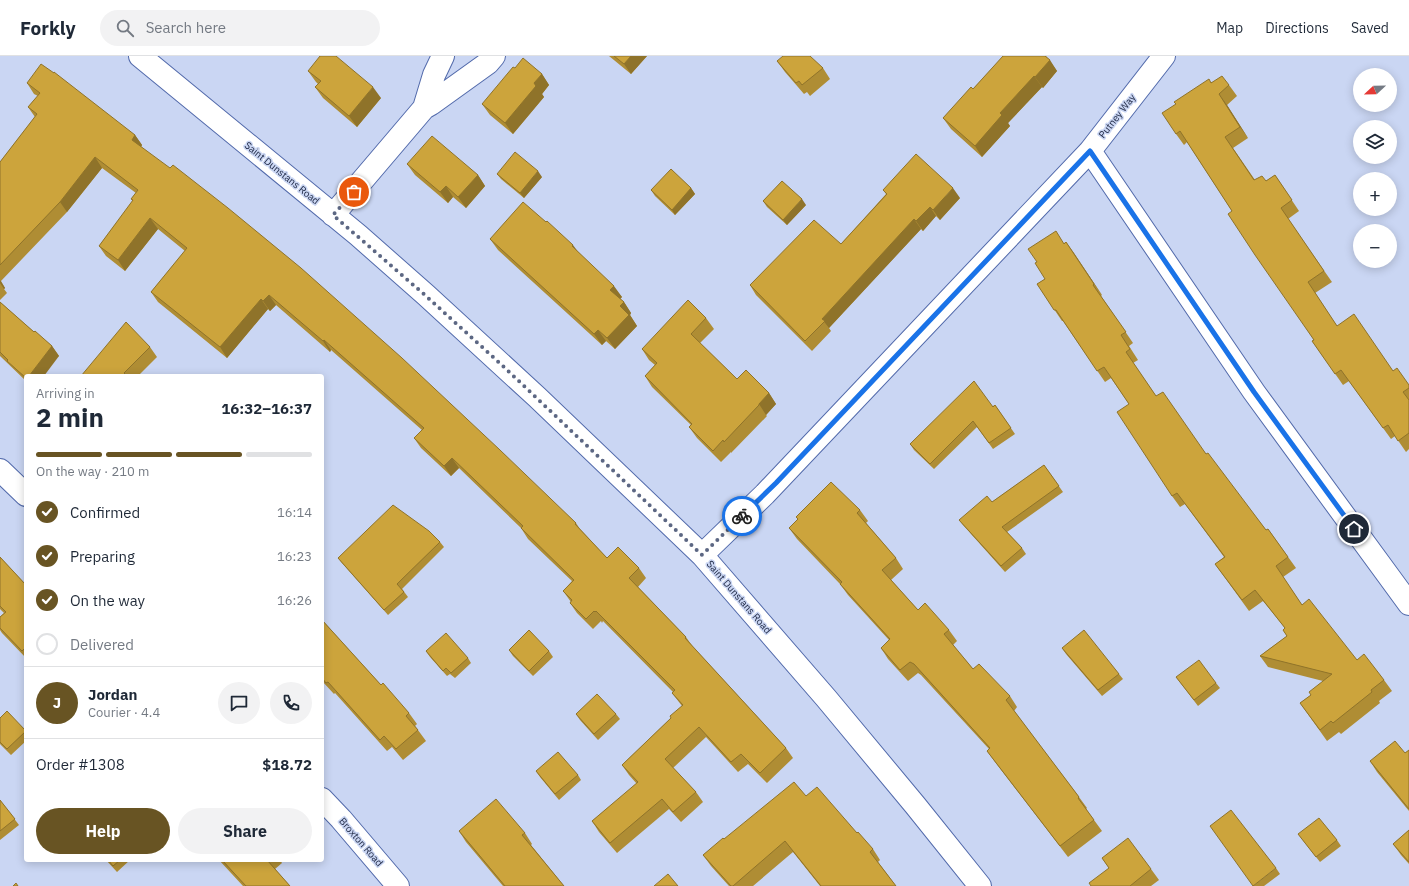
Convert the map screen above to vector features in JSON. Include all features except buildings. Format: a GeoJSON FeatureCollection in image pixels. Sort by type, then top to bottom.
{"type":"FeatureCollection","features":[{"type":"Feature","properties":{"kind":"street","name":"Saint Dunstans Road"},"geometry":{"type":"LineString","coordinates":[[140,56],[333,215],[432,301],[537,397],[702,555],[826,698],[980,886]]}},
{"type":"Feature","properties":{"kind":"street"},"geometry":{"type":"LineString","coordinates":[[424,108],[434,75],[443,56]]}},
{"type":"Feature","properties":{"kind":"street"},"geometry":{"type":"LineString","coordinates":[[333,215],[424,108],[432,104],[488,63],[494,56]]}},
{"type":"Feature","properties":{"kind":"street","name":"Putney Way"},"geometry":{"type":"LineString","coordinates":[[702,555],[771,488],[1090,151],[1164,56]]}},
{"type":"Feature","properties":{"kind":"street"},"geometry":{"type":"LineString","coordinates":[[1090,151],[1254,392],[1409,604]]}},
{"type":"Feature","properties":{"kind":"street"},"geometry":{"type":"LineString","coordinates":[[0,470],[24,493]]}},
{"type":"Feature","properties":{"kind":"street","name":"Broxton Road"},"geometry":{"type":"LineString","coordinates":[[324,801],[398,886]]}},
{"type":"Feature","properties":{"kind":"way so far"},"geometry":{"type":"LineString","coordinates":[[354,192],[333,215],[358,235],[537,397],[702,555],[742,516]]}},
{"type":"Feature","properties":{"kind":"route"},"geometry":{"type":"LineString","coordinates":[[742,516],[776,483],[1090,151],[1254,392],[1354,529]]}}]}
